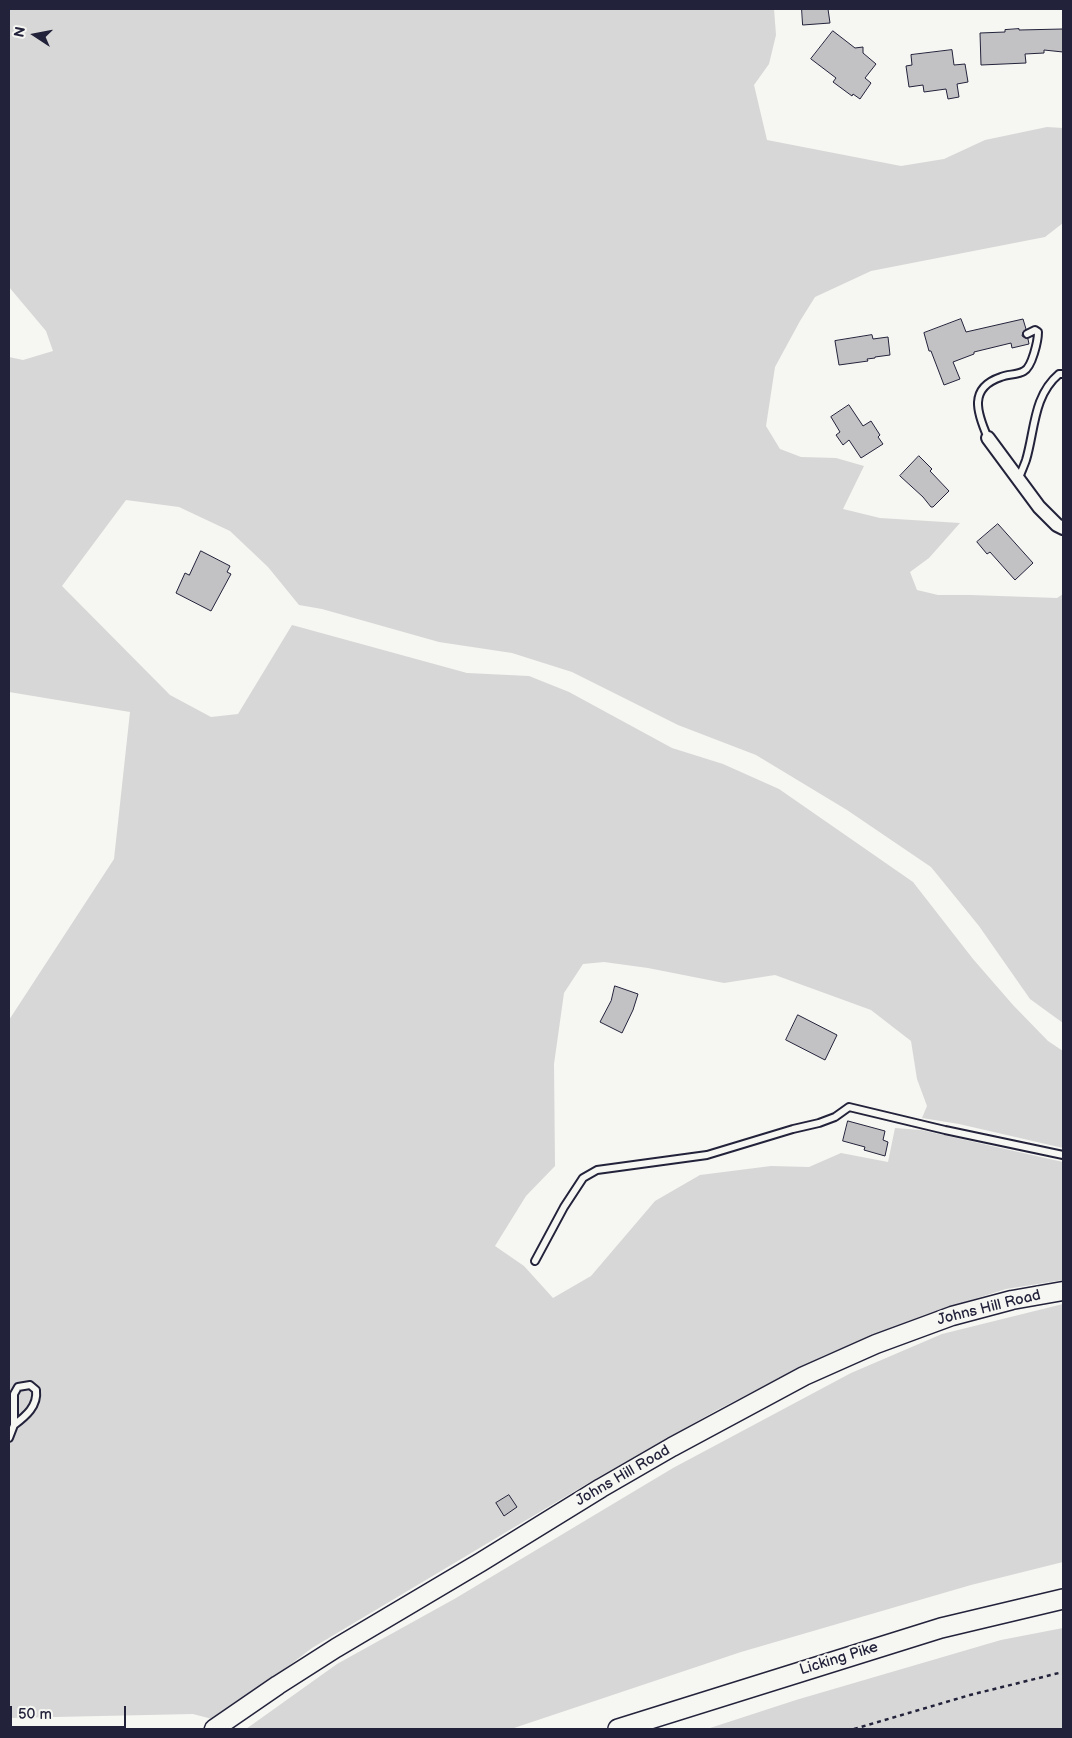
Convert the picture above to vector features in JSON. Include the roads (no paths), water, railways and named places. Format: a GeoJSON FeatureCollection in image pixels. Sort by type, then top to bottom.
{"type":"FeatureCollection","features":[{"type":"Feature","properties":{"kind":"main road","name":"Johns Hill Road"},"geometry":{"type":"LineString","coordinates":[[214,1729],[336,1648],[601,1488],[680,1442],[804,1376],[892,1338],[952,1316],[1012,1300],[1063,1291]]}},
{"type":"Feature","properties":{"kind":"main road","name":"Licking Pike"},"geometry":{"type":"LineString","coordinates":[[618,1729],[941,1628],[1063,1599]]}},
{"type":"Feature","properties":{"kind":"street"},"geometry":{"type":"LineString","coordinates":[[988,438],[1041,510],[1063,528]]}},
{"type":"Feature","properties":{"kind":"lane"},"geometry":{"type":"LineString","coordinates":[[988,438],[977,407],[979,396],[984,386],[995,378],[1023,372],[1028,368],[1038,338],[1038,332],[1035,330],[1026,334]]}},
{"type":"Feature","properties":{"kind":"lane"},"geometry":{"type":"LineString","coordinates":[[1019,480],[1026,459],[1034,419],[1041,399],[1050,382],[1060,374],[1063,374]]}},
{"type":"Feature","properties":{"kind":"lane"},"geometry":{"type":"LineString","coordinates":[[535,1261],[564,1207],[583,1178],[597,1170],[707,1154],[819,1123],[835,1117],[849,1107],[1063,1155]]}},
{"type":"Feature","properties":{"kind":"lane"},"geometry":{"type":"LineString","coordinates":[[9,1438],[14,1425],[14,1394],[18,1386],[30,1385],[36,1390],[37,1398],[34,1405],[14,1425]]}}]}
